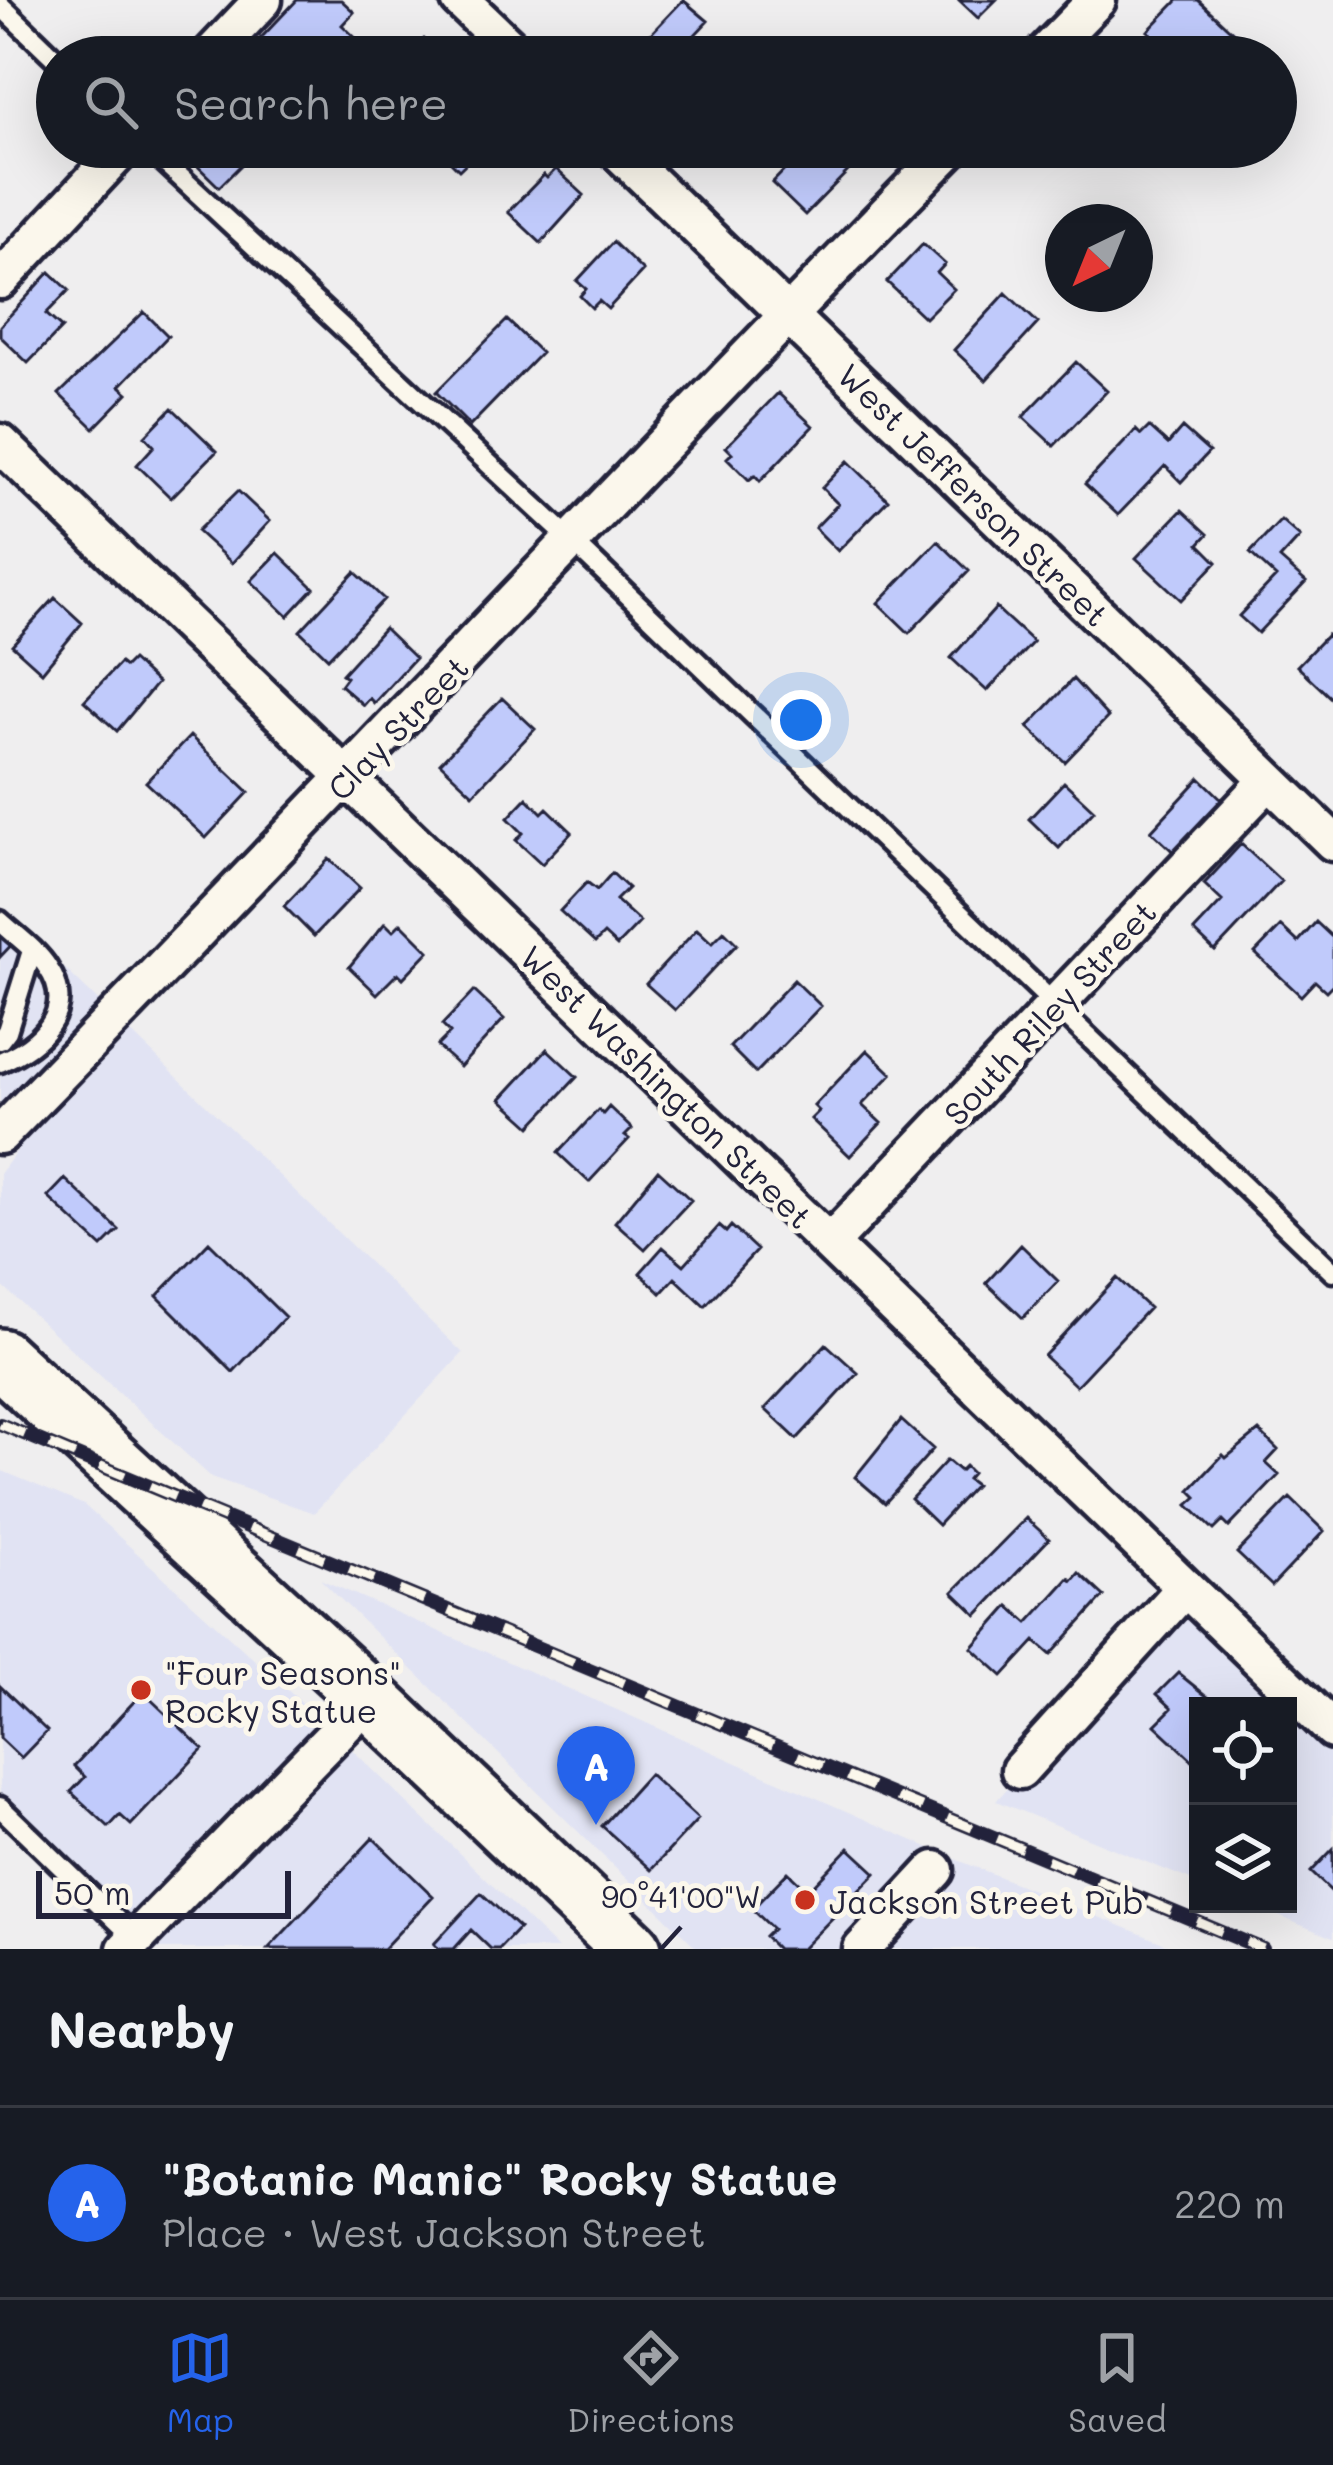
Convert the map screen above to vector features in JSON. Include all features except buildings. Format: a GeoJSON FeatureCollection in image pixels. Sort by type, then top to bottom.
{"type":"FeatureCollection","features":[{"type":"Feature","properties":{"kind":"main road"},"geometry":{"type":"LineString","coordinates":[[0,1358],[370,1699],[632,1949]]}},
{"type":"Feature","properties":{"kind":"street"},"geometry":{"type":"LineString","coordinates":[[229,36],[263,0]]}},
{"type":"Feature","properties":{"kind":"street"},"geometry":{"type":"LineString","coordinates":[[460,0],[498,36]]}},
{"type":"Feature","properties":{"kind":"street"},"geometry":{"type":"LineString","coordinates":[[1062,36],[1097,0]]}},
{"type":"Feature","properties":{"kind":"street"},"geometry":{"type":"LineString","coordinates":[[0,280],[104,168]]}},
{"type":"Feature","properties":{"kind":"street","name":"West Jefferson Street"},"geometry":{"type":"LineString","coordinates":[[636,168],[1333,842]]}},
{"type":"Feature","properties":{"kind":"street","name":"Clay Street"},"geometry":{"type":"LineString","coordinates":[[4,1124],[348,779],[931,168]]}},
{"type":"Feature","properties":{"kind":"street","name":"West Washington Street"},"geometry":{"type":"LineString","coordinates":[[0,442],[1333,1730]]}},
{"type":"Feature","properties":{"kind":"street","name":"South Riley Street"},"geometry":{"type":"LineString","coordinates":[[830,1244],[1269,780]]}},
{"type":"Feature","properties":{"kind":"street"},"geometry":{"type":"LineString","coordinates":[[1020,1770],[1185,1588]]}},
{"type":"Feature","properties":{"kind":"street"},"geometry":{"type":"LineString","coordinates":[[136,1946],[370,1699]]}},
{"type":"Feature","properties":{"kind":"street"},"geometry":{"type":"LineString","coordinates":[[862,1949],[935,1870]]}},
{"type":"Feature","properties":{"kind":"lane"},"geometry":{"type":"LineString","coordinates":[[0,5],[36,40]]}},
{"type":"Feature","properties":{"kind":"lane"},"geometry":{"type":"LineString","coordinates":[[171,168],[573,542],[1333,1272]]}},
{"type":"Feature","properties":{"kind":"lane"},"geometry":{"type":"LineString","coordinates":[[0,921],[48,966],[58,988],[58,1012],[45,1036],[0,1062]]}},
{"type":"Feature","properties":{"kind":"lane"},"geometry":{"type":"LineString","coordinates":[[0,1040],[32,951]]}},
{"type":"Feature","properties":{"kind":"lane"},"geometry":{"type":"LineString","coordinates":[[0,1807],[136,1946]]}},
{"type":"Feature","properties":{"kind":"shaded area"},"geometry":{"type":"Polygon","coordinates":[[[0,906],[463,1353],[314,1513],[211,1477],[0,1284],[0,1174],[111,1023],[0,1119],[0,906]]]}},
{"type":"Feature","properties":{"kind":"shaded area"},"geometry":{"type":"Polygon","coordinates":[[[0,1470],[84,1505],[336,1734],[558,1949],[146,1949],[0,1807],[0,1470]]]}},
{"type":"Feature","properties":{"kind":"shaded area"},"geometry":{"type":"Polygon","coordinates":[[[320,1579],[948,1856],[1178,1949],[698,1949],[320,1579]]]}},
{"type":"Feature","properties":{"kind":"shaded area"},"geometry":{"type":"Polygon","coordinates":[[[1185,1588],[1333,1730],[1333,1938],[1271,1913],[1297,1913],[1297,1697],[1189,1697],[1189,1879],[996,1801],[1185,1588]]]}},
{"type":"Feature","properties":{"kind":"railway"},"geometry":{"type":"LineString","coordinates":[[0,1424],[1263,1949]]}},
{"type":"Feature","properties":{"kind":"place","name":"\"Four Seasons\" Rocky Statue"},"geometry":{"type":"Point","coordinates":[141,1690]}},
{"type":"Feature","properties":{"kind":"place","name":"\"Botanic Manic\" Rocky Statue"},"geometry":{"type":"Point","coordinates":[596,1825]}},
{"type":"Feature","properties":{"kind":"place","name":"Jackson Street Pub"},"geometry":{"type":"Point","coordinates":[805,1900]}}]}
